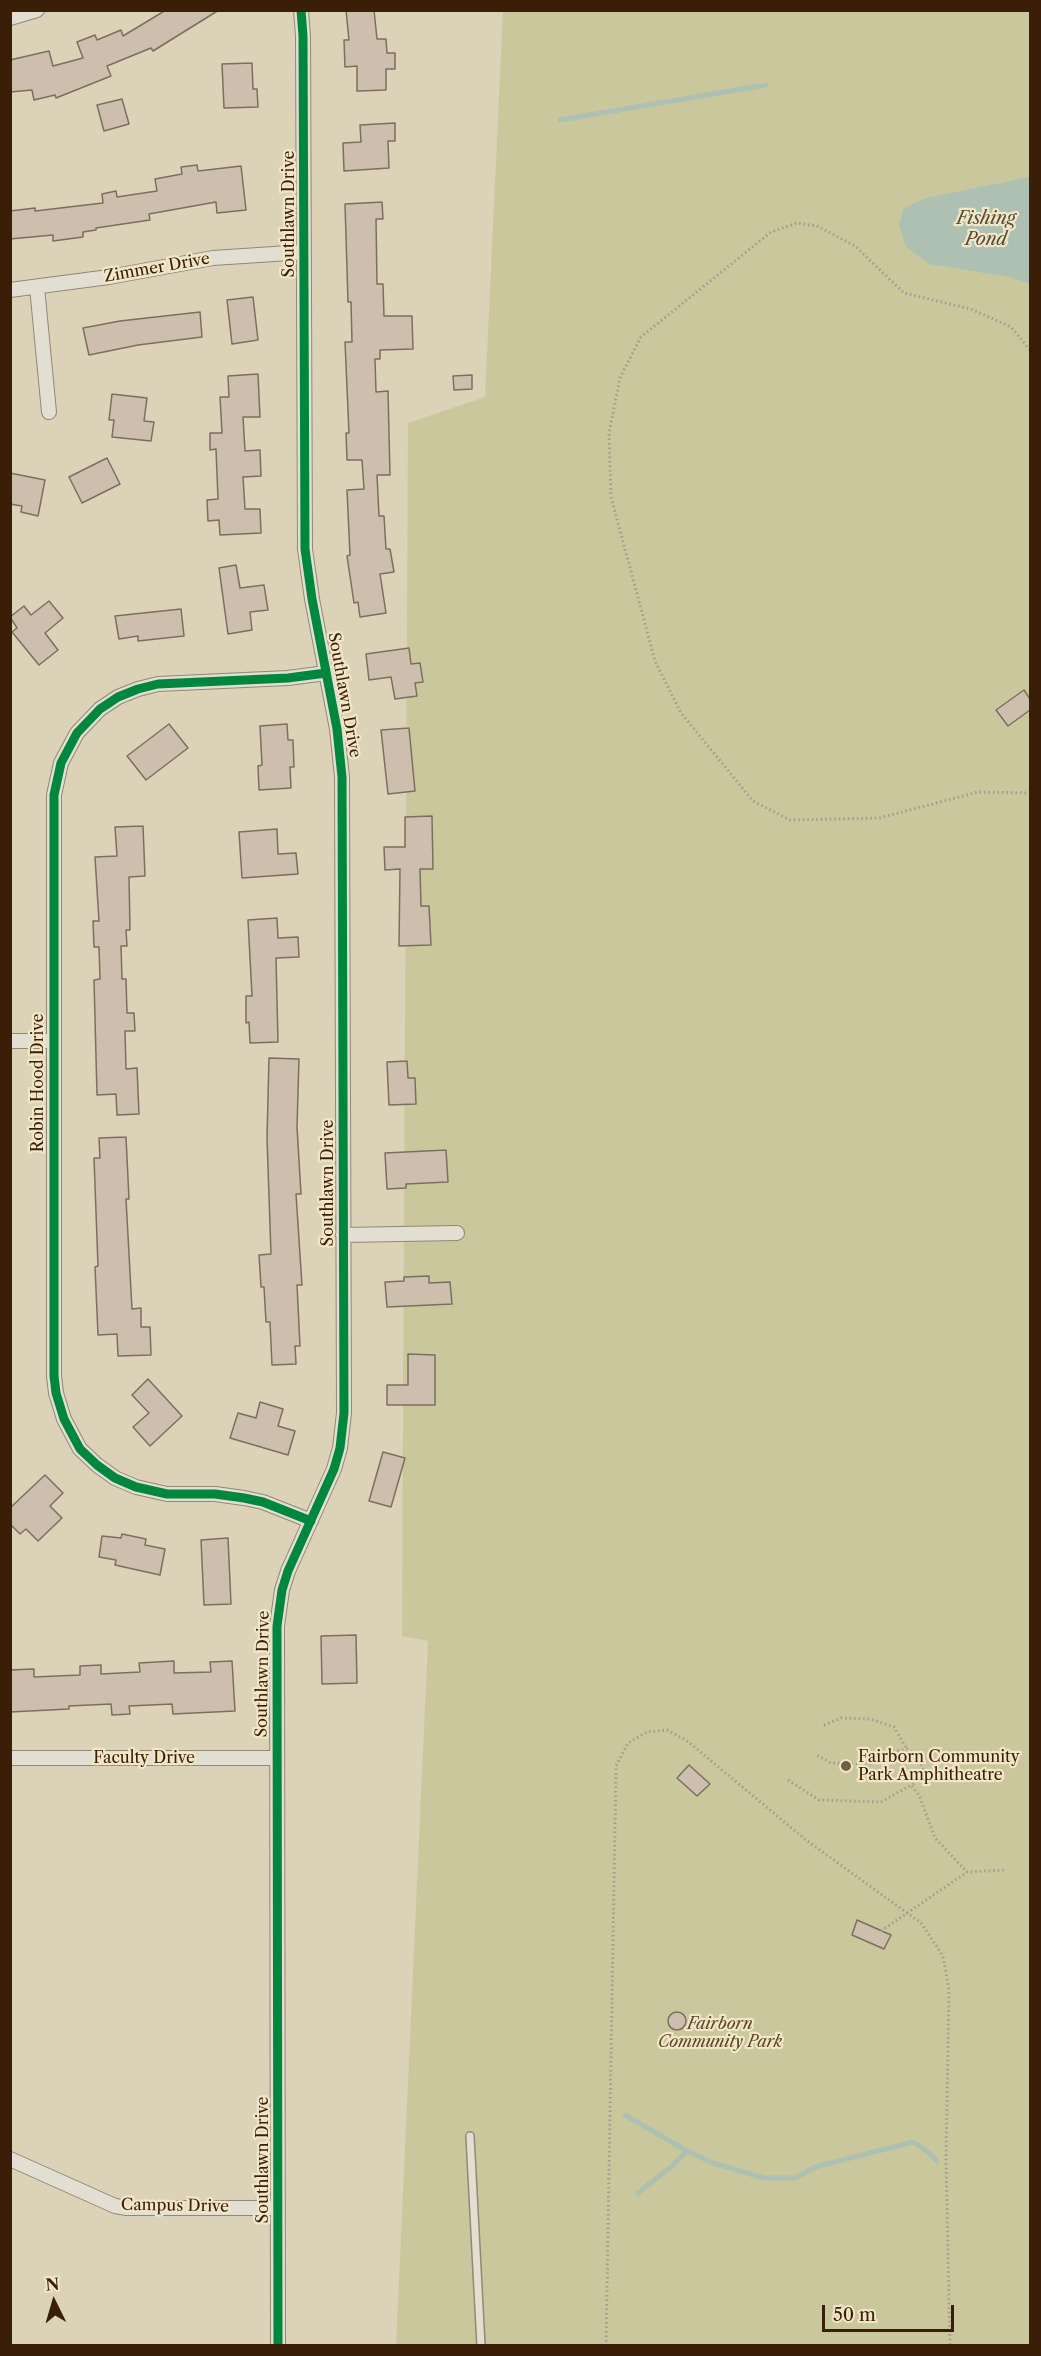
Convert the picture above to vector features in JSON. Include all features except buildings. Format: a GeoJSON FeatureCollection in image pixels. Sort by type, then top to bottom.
{"type":"FeatureCollection","features":[{"type":"Feature","properties":{"kind":"street"},"geometry":{"type":"LineString","coordinates":[[10,18],[37,10]]}},
{"type":"Feature","properties":{"kind":"street","name":"Southlawn Drive"},"geometry":{"type":"LineString","coordinates":[[278,2346],[279,1606],[288,1571],[334,1469],[343,1431],[342,777],[337,729],[312,599],[305,549],[303,36],[301,10]]}},
{"type":"Feature","properties":{"kind":"street","name":"Zimmer Drive"},"geometry":{"type":"LineString","coordinates":[[10,290],[110,277],[213,258],[304,252]]}},
{"type":"Feature","properties":{"kind":"street"},"geometry":{"type":"LineString","coordinates":[[37,286],[49,412]]}},
{"type":"Feature","properties":{"kind":"street","name":"Robin Hood Drive"},"geometry":{"type":"LineString","coordinates":[[311,1521],[263,1502],[244,1498],[215,1494],[167,1494],[136,1487],[115,1478],[97,1465],[80,1449],[70,1432],[56,1392],[54,1376],[54,795],[61,763],[78,733],[100,709],[138,689],[158,684],[258,680],[327,673]]}},
{"type":"Feature","properties":{"kind":"street"},"geometry":{"type":"LineString","coordinates":[[10,1041],[53,1041]]}},
{"type":"Feature","properties":{"kind":"street"},"geometry":{"type":"LineString","coordinates":[[343,1235],[457,1233]]}},
{"type":"Feature","properties":{"kind":"street","name":"Faculty Drive"},"geometry":{"type":"LineString","coordinates":[[10,1758],[278,1758]]}},
{"type":"Feature","properties":{"kind":"street","name":"Campus Drive"},"geometry":{"type":"LineString","coordinates":[[10,2159],[115,2206],[127,2208],[278,2208]]}},
{"type":"Feature","properties":{"kind":"lane"},"geometry":{"type":"LineString","coordinates":[[470,2136],[481,2346]]}},
{"type":"Feature","properties":{"kind":"path"},"geometry":{"type":"LineString","coordinates":[[1030,350],[1011,327],[971,309],[904,293],[855,246],[817,226],[797,223],[771,232],[641,337],[621,378],[609,433],[611,497],[655,661],[681,713],[753,801],[790,820],[879,818],[978,792],[1030,793]]}},
{"type":"Feature","properties":{"kind":"path"},"geometry":{"type":"LineString","coordinates":[[788,1780],[819,1800],[881,1802],[912,1786],[920,1777],[923,1766],[919,1757],[907,1749],[894,1727],[870,1719],[841,1718],[824,1725]]}},
{"type":"Feature","properties":{"kind":"path"},"geometry":{"type":"LineString","coordinates":[[606,2346],[616,1766],[628,1743],[647,1732],[667,1730],[686,1740],[806,1840],[921,1923],[942,1956],[949,1990],[946,2189],[950,2346]]}},
{"type":"Feature","properties":{"kind":"path"},"geometry":{"type":"LineString","coordinates":[[815,1754],[831,1763],[871,1764],[892,1752],[907,1749]]}},
{"type":"Feature","properties":{"kind":"path"},"geometry":{"type":"LineString","coordinates":[[912,1786],[919,1795],[935,1838],[967,1872]]}},
{"type":"Feature","properties":{"kind":"path"},"geometry":{"type":"LineString","coordinates":[[881,1930],[908,1914],[967,1872],[1006,1869]]}},
{"type":"Feature","properties":{"kind":"green space","name":"Fairborn Community Park"},"geometry":{"type":"Polygon","coordinates":[[[503,11],[1030,11],[1030,2345],[396,2346],[428,1641],[402,1636],[408,423],[485,397],[503,11]]]}},
{"type":"Feature","properties":{"kind":"water","name":"Fishing Pond"},"geometry":{"type":"Polygon","coordinates":[[[1030,177],[1030,284],[1009,277],[929,264],[906,247],[899,225],[904,208],[926,198],[1030,177]]]}},
{"type":"Feature","properties":{"kind":"waterway"},"geometry":{"type":"LineString","coordinates":[[560,120],[766,85]]}},
{"type":"Feature","properties":{"kind":"waterway"},"geometry":{"type":"LineString","coordinates":[[625,2115],[687,2151],[713,2163],[764,2178],[795,2178],[815,2167],[913,2142],[937,2161]]}},
{"type":"Feature","properties":{"kind":"waterway"},"geometry":{"type":"LineString","coordinates":[[638,2193],[687,2151]]}},
{"type":"Feature","properties":{"kind":"cycle path"},"geometry":{"type":"LineString","coordinates":[[278,2346],[277,1626],[282,1590],[288,1571],[334,1469],[340,1448],[344,1413],[342,777],[337,729],[312,599],[305,549],[303,36],[301,10]]}},
{"type":"Feature","properties":{"kind":"cycle path"},"geometry":{"type":"LineString","coordinates":[[311,1521],[263,1502],[244,1498],[215,1494],[167,1494],[136,1487],[115,1478],[80,1449],[64,1419],[56,1393],[54,1376],[54,795],[61,763],[77,733],[100,709],[118,697],[158,684],[288,678],[326,673]]}},
{"type":"Feature","properties":{"kind":"place","name":"Fairborn Community Park Amphitheatre"},"geometry":{"type":"Point","coordinates":[846,1766]}}]}
